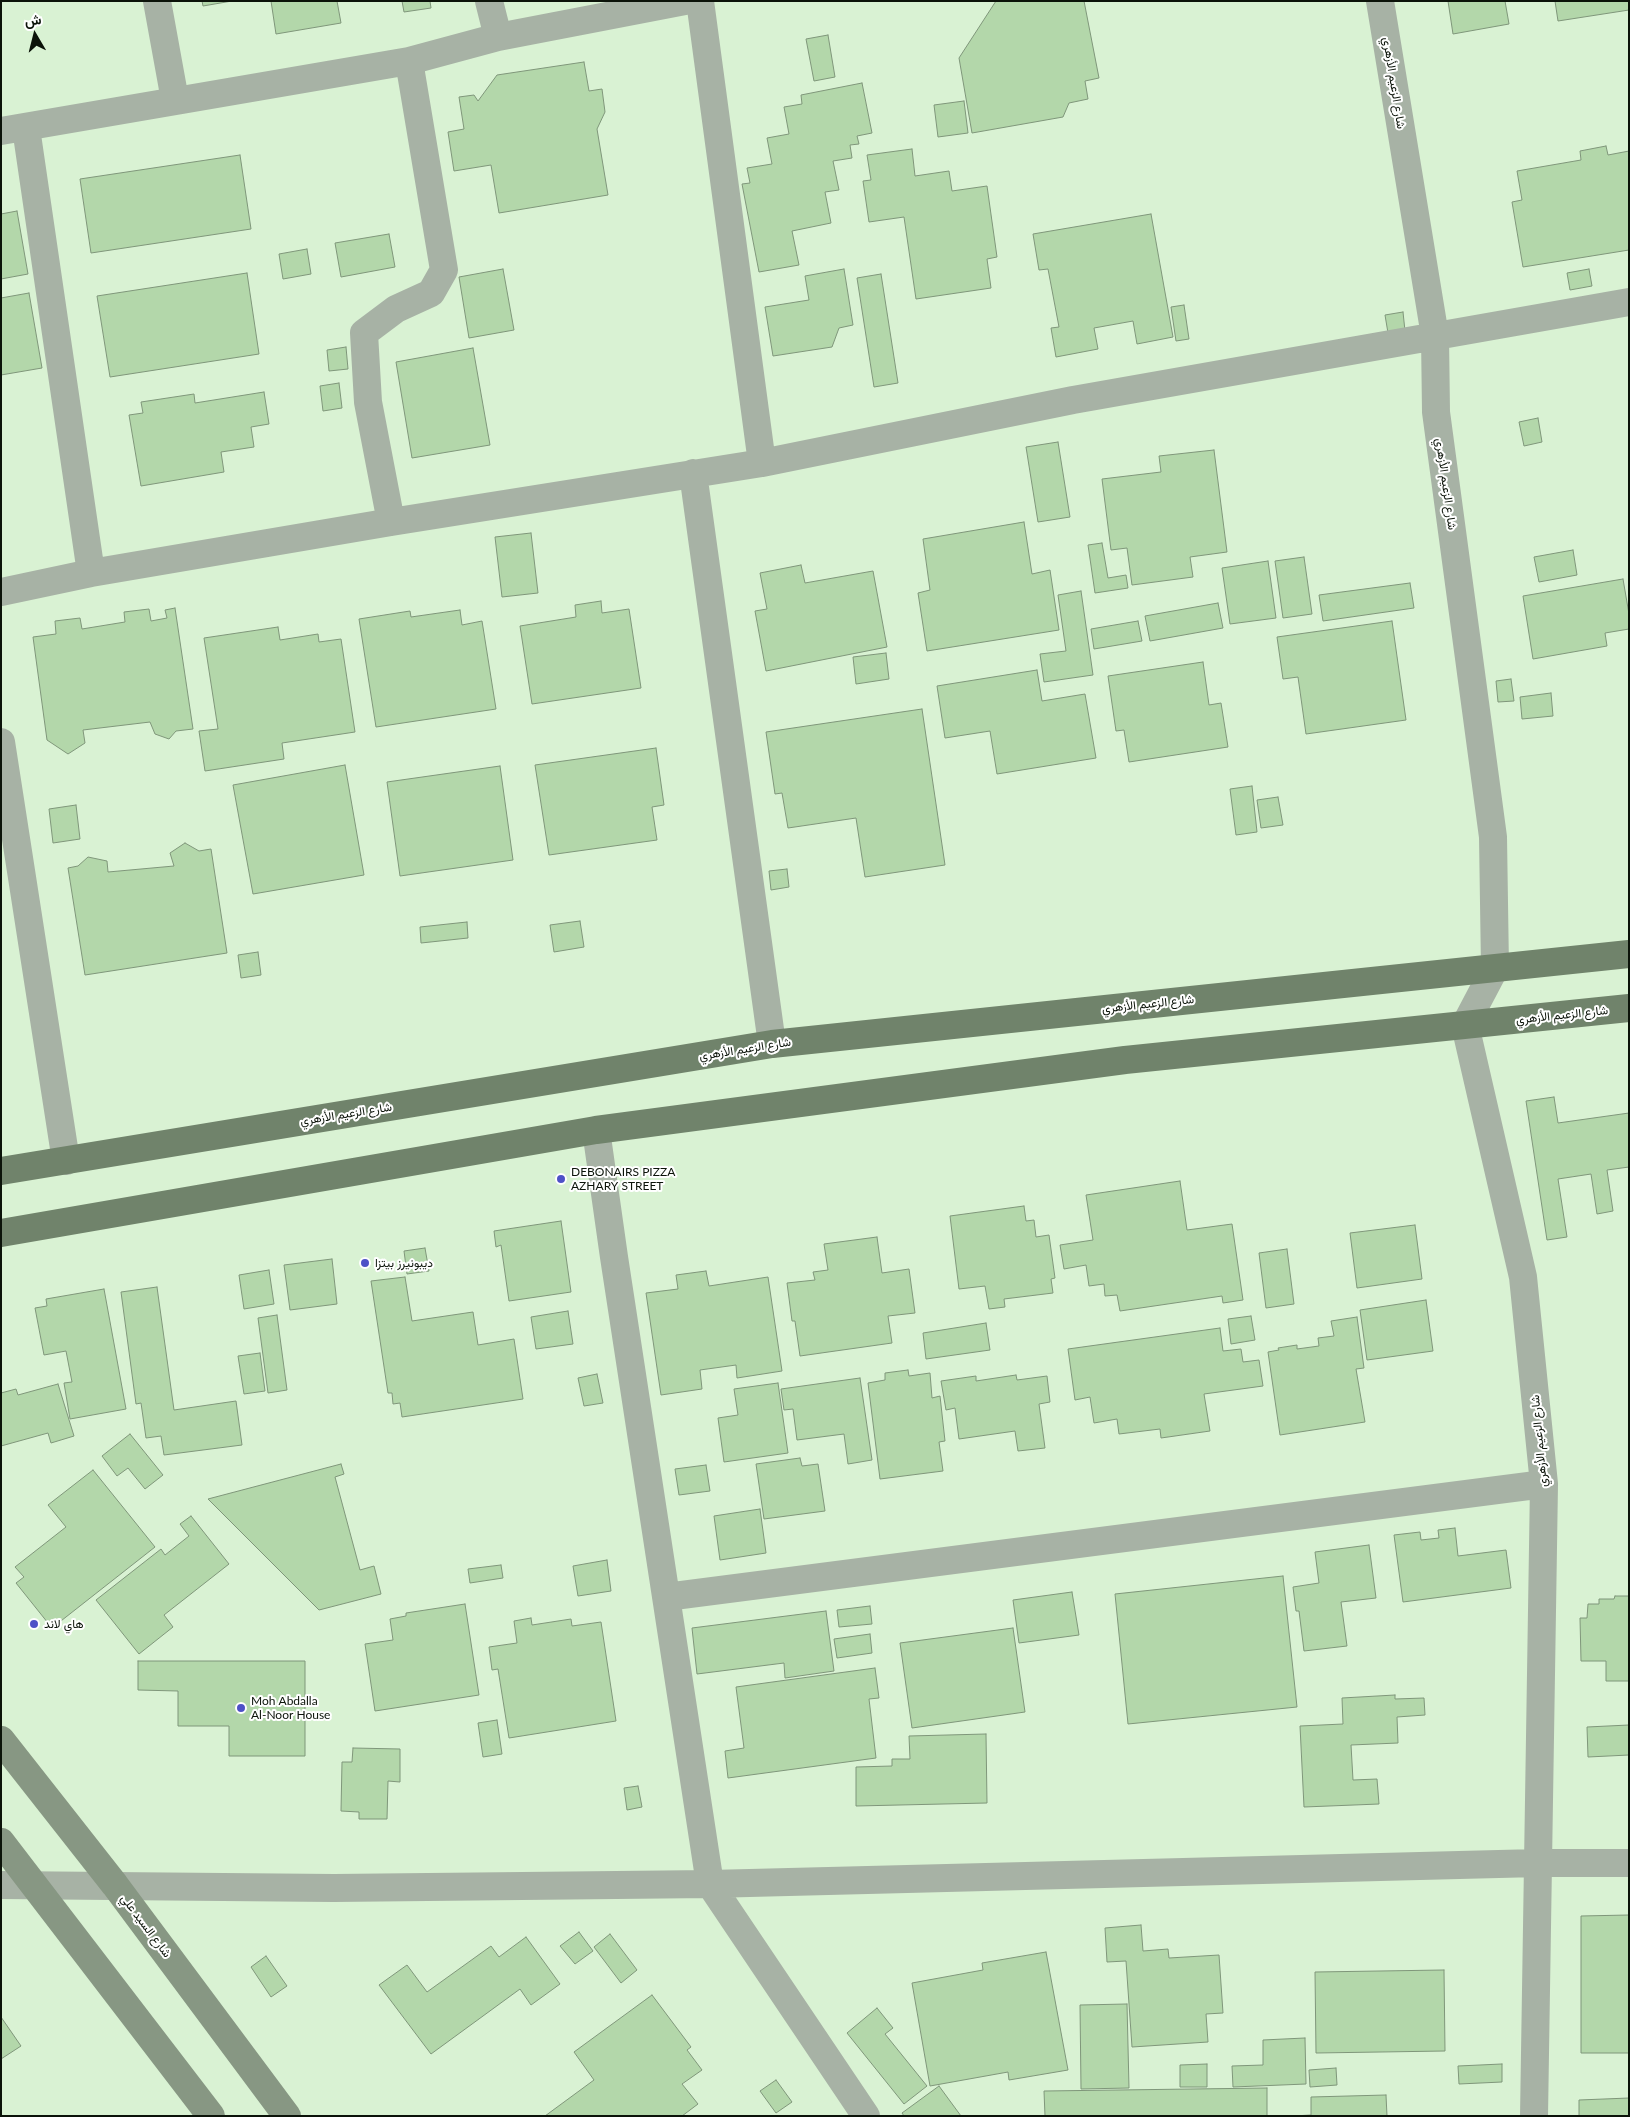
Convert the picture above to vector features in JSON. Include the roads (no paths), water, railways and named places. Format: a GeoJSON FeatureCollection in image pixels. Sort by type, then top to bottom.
{"type":"FeatureCollection","features":[{"type":"Feature","properties":{"kind":"main road","name":"شارع الزعيم الأزهري"},"geometry":{"type":"LineString","coordinates":[[1,1171],[772,1044],[1629,954]]}},
{"type":"Feature","properties":{"kind":"main road","name":"شارع الزعيم الأزهري"},"geometry":{"type":"LineString","coordinates":[[1,1233],[596,1130],[1125,1060],[1629,1008]]}},
{"type":"Feature","properties":{"kind":"main road","name":"شارع السيد علي"},"geometry":{"type":"LineString","coordinates":[[1,1740],[115,1885],[286,2116]]}},
{"type":"Feature","properties":{"kind":"main road"},"geometry":{"type":"LineString","coordinates":[[1,1842],[211,2116]]}},
{"type":"Feature","properties":{"kind":"street"},"geometry":{"type":"LineString","coordinates":[[157,1],[176,100]]}},
{"type":"Feature","properties":{"kind":"street"},"geometry":{"type":"LineString","coordinates":[[489,1],[498,37]]}},
{"type":"Feature","properties":{"kind":"street"},"geometry":{"type":"LineString","coordinates":[[91,573],[13,130],[176,100],[409,61],[498,37],[685,1]]}},
{"type":"Feature","properties":{"kind":"street"},"geometry":{"type":"LineString","coordinates":[[700,1],[762,463]]}},
{"type":"Feature","properties":{"kind":"street","name":"شارع الزعيم الأزهري"},"geometry":{"type":"LineString","coordinates":[[1380,1],[1434,336],[1436,412],[1493,837],[1495,968],[1465,1025],[1523,1278],[1544,1484],[1534,2116]]}},
{"type":"Feature","properties":{"kind":"street"},"geometry":{"type":"LineString","coordinates":[[392,522],[368,402],[364,333],[396,309],[431,293],[444,270],[409,61]]}},
{"type":"Feature","properties":{"kind":"street"},"geometry":{"type":"LineString","coordinates":[[1,592],[91,573],[392,522],[762,463],[1073,400],[1629,302]]}},
{"type":"Feature","properties":{"kind":"street"},"geometry":{"type":"LineString","coordinates":[[693,473],[772,1044]]}},
{"type":"Feature","properties":{"kind":"street"},"geometry":{"type":"LineString","coordinates":[[1,742],[66,1160]]}},
{"type":"Feature","properties":{"kind":"street"},"geometry":{"type":"LineString","coordinates":[[596,1130],[710,1884],[866,2116]]}},
{"type":"Feature","properties":{"kind":"street"},"geometry":{"type":"LineString","coordinates":[[666,1597],[1544,1484]]}},
{"type":"Feature","properties":{"kind":"street"},"geometry":{"type":"LineString","coordinates":[[1,1885],[344,1888],[710,1884],[1538,1863],[1629,1863]]}},
{"type":"Feature","properties":{"kind":"place","name":"DEBONAIRS PIZZA AZHARY STREET"},"geometry":{"type":"Point","coordinates":[561,1179]}},
{"type":"Feature","properties":{"kind":"place","name":"ديبونيرز بيتزا"},"geometry":{"type":"Point","coordinates":[365,1263]}},
{"type":"Feature","properties":{"kind":"place","name":"هاي لاند"},"geometry":{"type":"Point","coordinates":[34,1624]}},
{"type":"Feature","properties":{"kind":"place","name":"Moh Abdalla Al-Noor House"},"geometry":{"type":"Point","coordinates":[241,1708]}}]}
